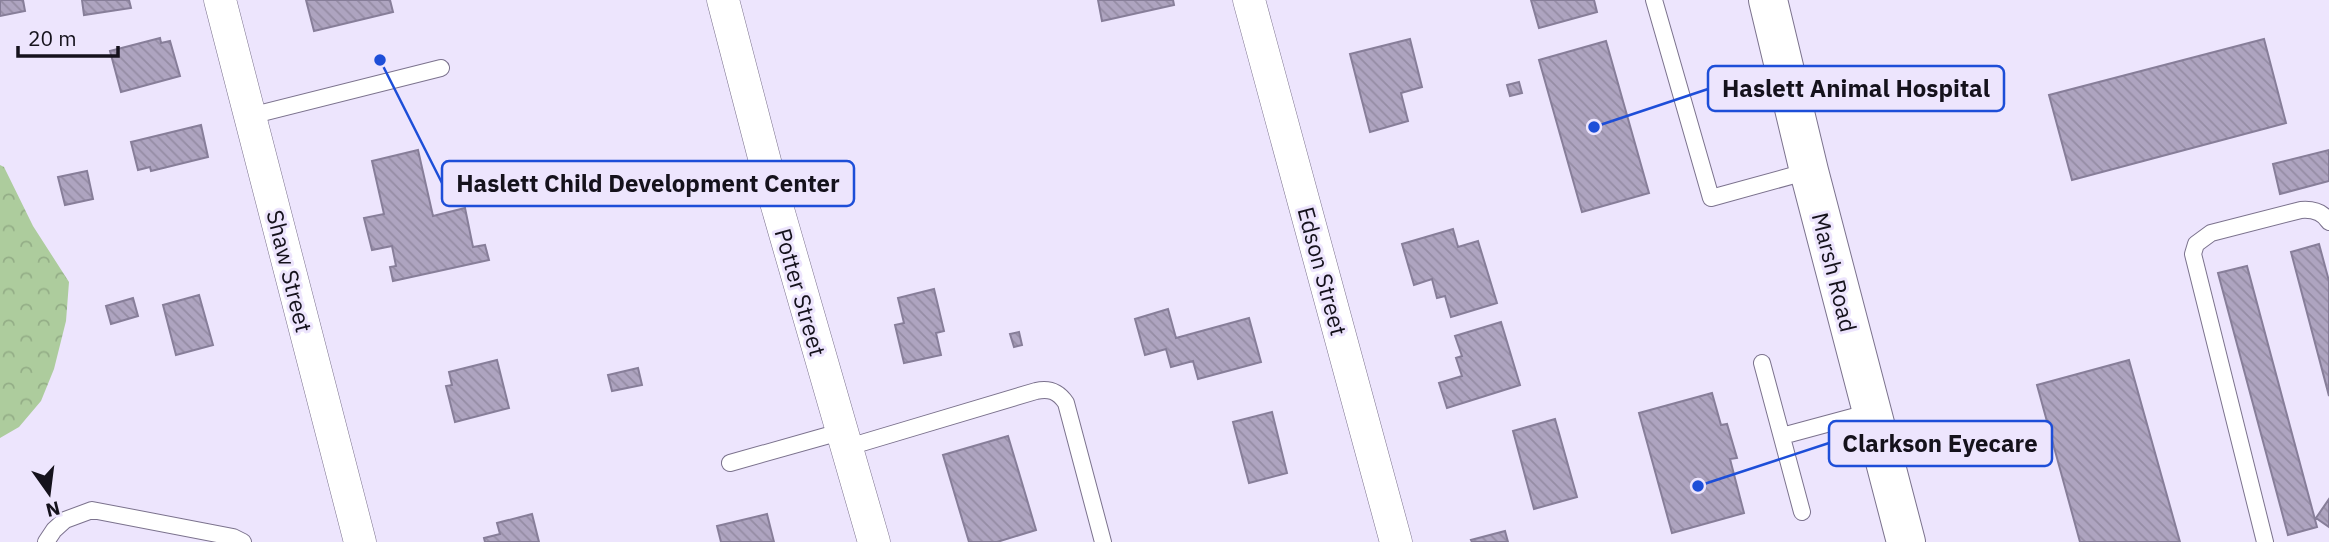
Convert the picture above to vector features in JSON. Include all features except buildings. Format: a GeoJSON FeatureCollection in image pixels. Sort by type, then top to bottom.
{"type":"FeatureCollection","features":[{"type":"Feature","properties":{"kind":"main road","name":"Marsh Road"},"geometry":{"type":"LineString","coordinates":[[1768,0],[1809,172],[1906,542]]}},
{"type":"Feature","properties":{"kind":"street","name":"Shaw Street"},"geometry":{"type":"LineString","coordinates":[[220,0],[359,542]]}},
{"type":"Feature","properties":{"kind":"street","name":"Potter Street"},"geometry":{"type":"LineString","coordinates":[[723,0],[843,440],[874,542]]}},
{"type":"Feature","properties":{"kind":"street","name":"Edson Street"},"geometry":{"type":"LineString","coordinates":[[1249,0],[1396,542]]}},
{"type":"Feature","properties":{"kind":"lane"},"geometry":{"type":"LineString","coordinates":[[1654,0],[1711,198],[1809,172]]}},
{"type":"Feature","properties":{"kind":"lane"},"geometry":{"type":"LineString","coordinates":[[250,116],[441,68]]}},
{"type":"Feature","properties":{"kind":"lane"},"geometry":{"type":"LineString","coordinates":[[2265,542],[2193,263],[2193,254],[2196,244],[2211,233],[2301,210],[2311,209],[2329,222]]}},
{"type":"Feature","properties":{"kind":"lane"},"geometry":{"type":"LineString","coordinates":[[1762,363],[1802,512]]}},
{"type":"Feature","properties":{"kind":"lane"},"geometry":{"type":"LineString","coordinates":[[730,463],[843,440],[1036,391],[1050,390],[1057,392],[1066,403],[1103,542]]}},
{"type":"Feature","properties":{"kind":"lane"},"geometry":{"type":"LineString","coordinates":[[1782,436],[1871,412]]}},
{"type":"Feature","properties":{"kind":"lane"},"geometry":{"type":"LineString","coordinates":[[46,542],[65,520],[92,510],[233,537],[243,542]]}},
{"type":"Feature","properties":{"kind":"green space"},"geometry":{"type":"Polygon","coordinates":[[[0,165],[4,167],[33,226],[69,282],[66,321],[54,369],[41,401],[19,427],[0,438],[0,165]]]}},
{"type":"Feature","properties":{"kind":"place","name":"Haslett Child Development Center"},"geometry":{"type":"Point","coordinates":[380,60]}},
{"type":"Feature","properties":{"kind":"place","name":"Haslett Animal Hospital"},"geometry":{"type":"Point","coordinates":[1594,127]}},
{"type":"Feature","properties":{"kind":"place","name":"Clarkson Eyecare"},"geometry":{"type":"Point","coordinates":[1698,486]}}]}
